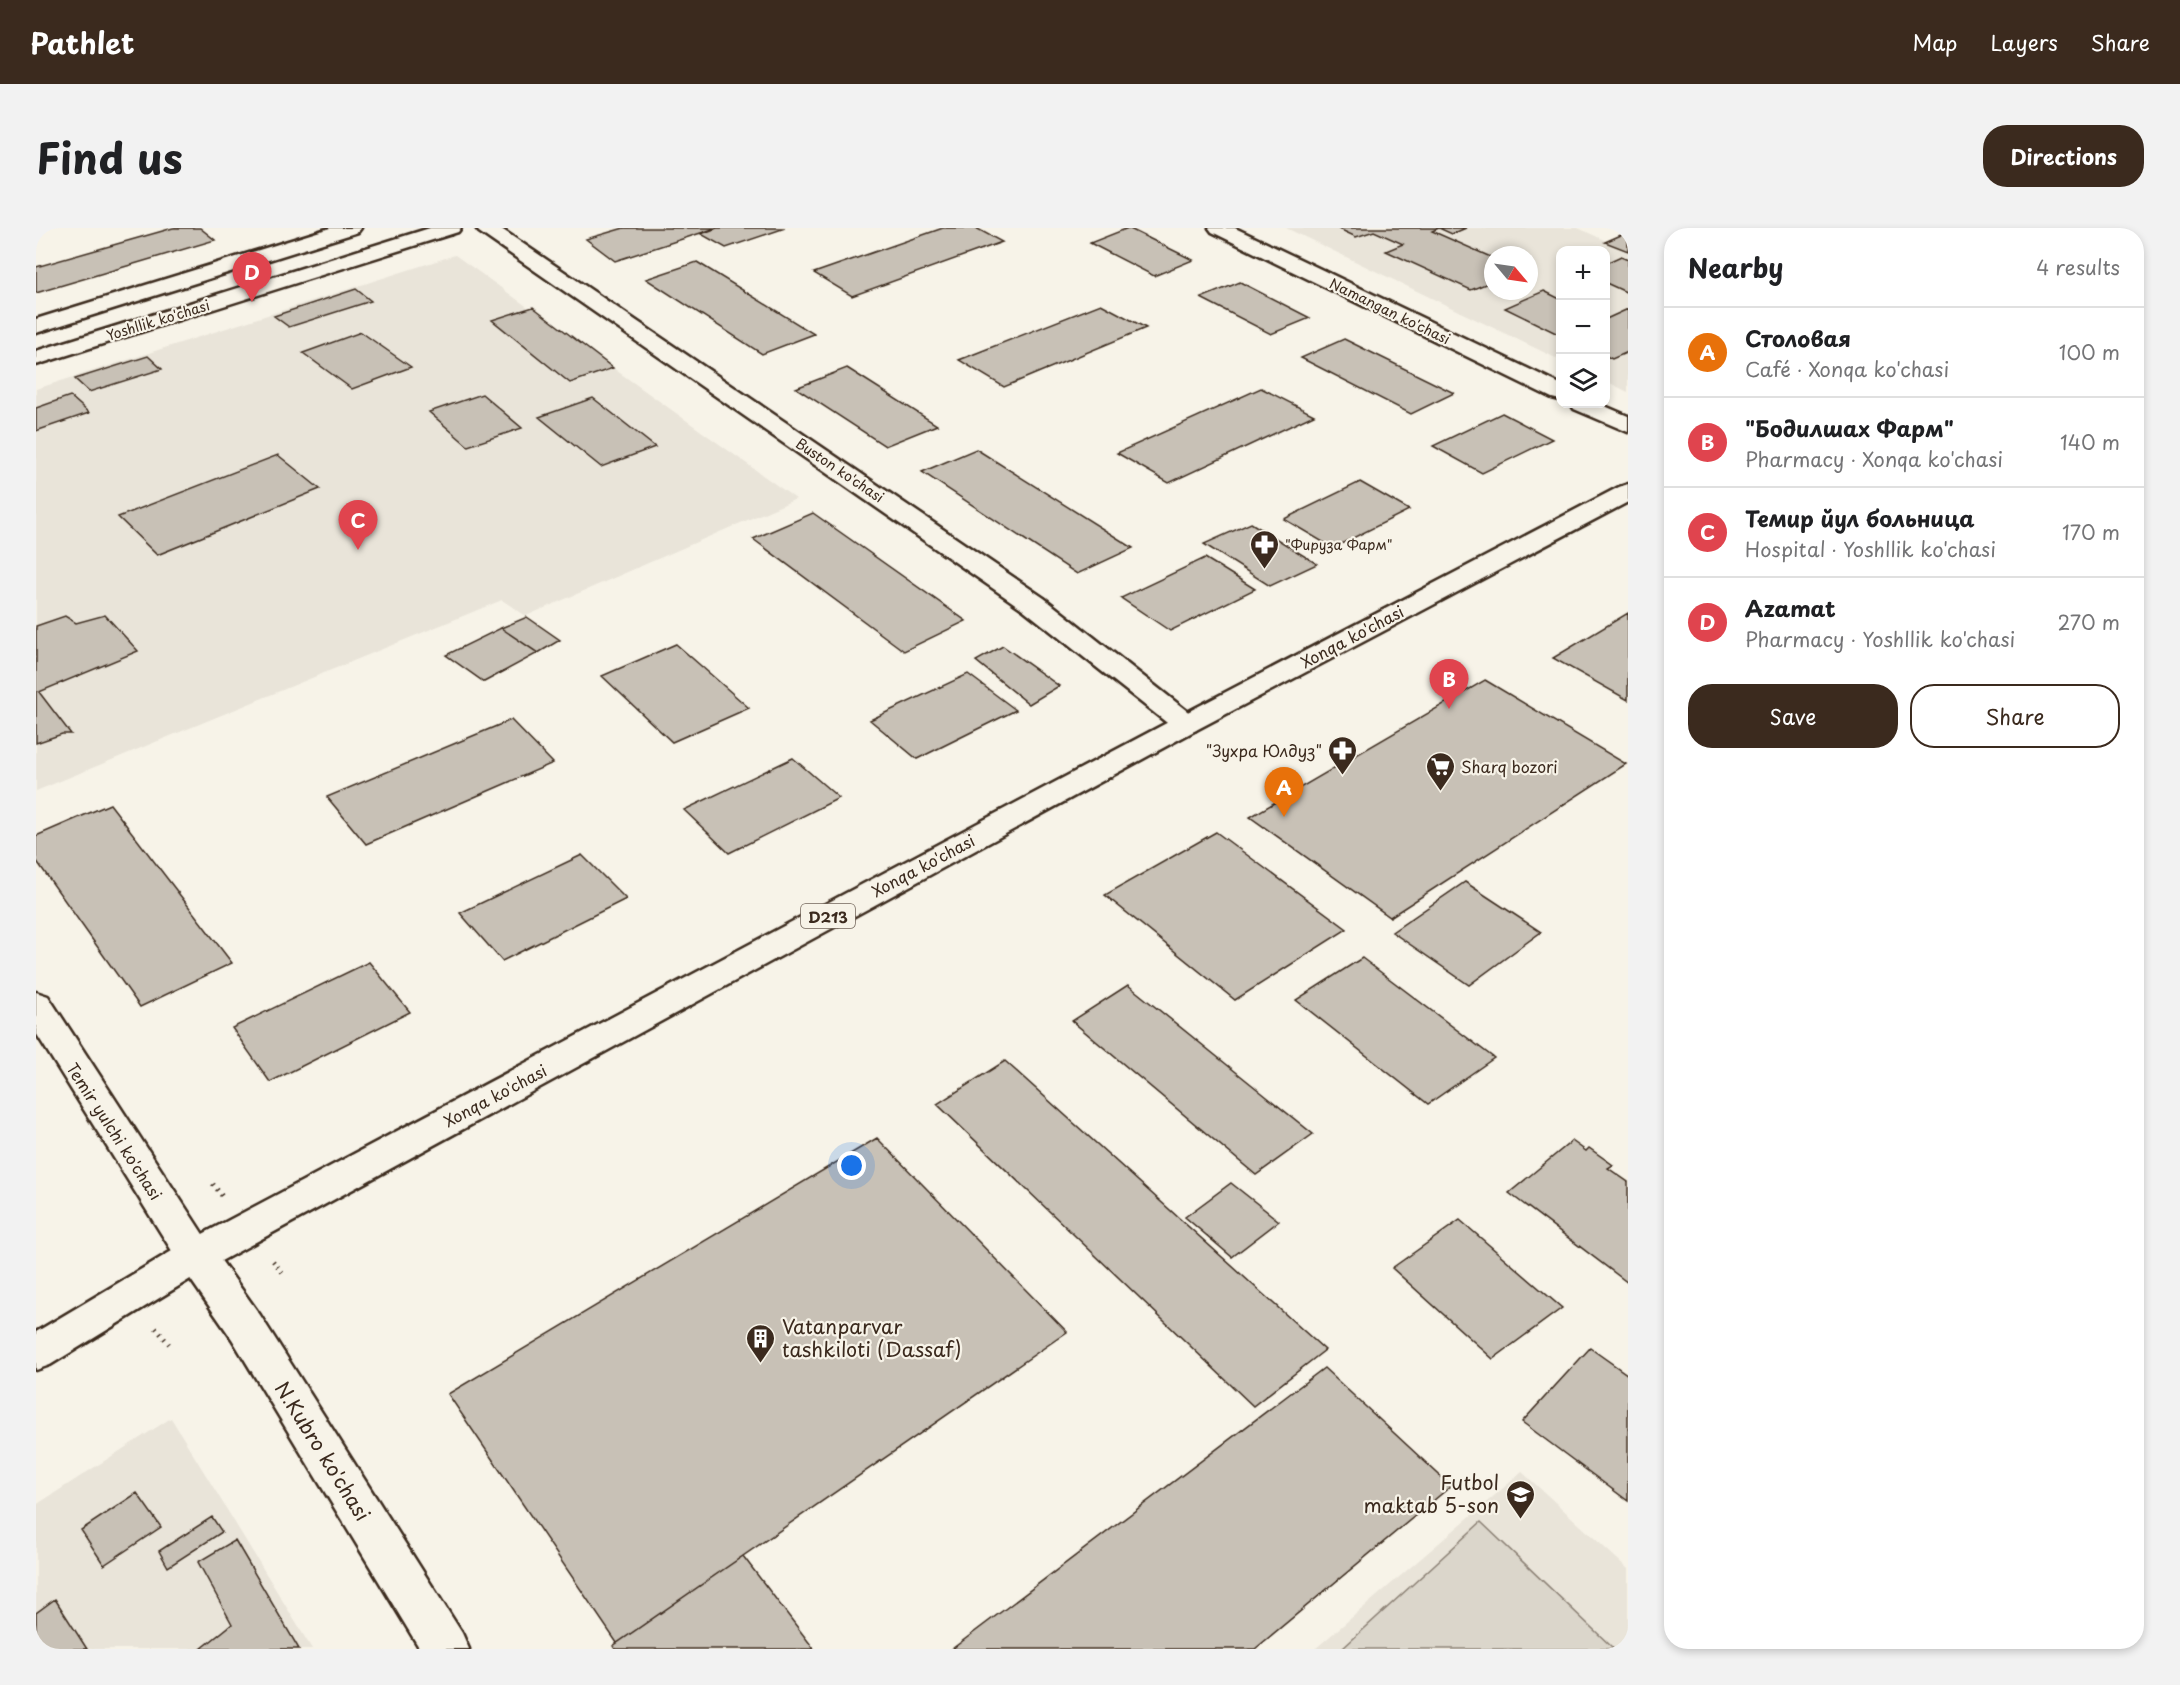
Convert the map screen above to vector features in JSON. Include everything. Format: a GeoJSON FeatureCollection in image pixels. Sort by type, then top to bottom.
{"type":"FeatureCollection","features":[{"type":"Feature","properties":{"kind":"main road","name":"Yoshllik ko'chasi"},"geometry":{"type":"LineString","coordinates":[[36,327],[351,228]]}},
{"type":"Feature","properties":{"kind":"main road","name":"Yoshllik ko'chasi"},"geometry":{"type":"LineString","coordinates":[[36,358],[451,228]]}},
{"type":"Feature","properties":{"kind":"main road","name":"Buston ko'chasi"},"geometry":{"type":"LineString","coordinates":[[486,228],[1034,604],[1186,724]]}},
{"type":"Feature","properties":{"kind":"main road","name":"Namangan ko'chasi"},"geometry":{"type":"LineString","coordinates":[[1219,228],[1556,391]]}},
{"type":"Feature","properties":{"kind":"main road"},"geometry":{"type":"LineString","coordinates":[[69,316],[95,340]]}},
{"type":"Feature","properties":{"kind":"main road"},"geometry":{"type":"LineString","coordinates":[[1591,408],[1628,425]]}},
{"type":"Feature","properties":{"kind":"main road","name":"Xonqa ko'chasi"},"geometry":{"type":"LineString","coordinates":[[36,1353],[196,1256],[1186,724],[1628,492]]}},
{"type":"Feature","properties":{"kind":"main road","name":"Temir yulchi ko'chasi"},"geometry":{"type":"LineString","coordinates":[[36,1005],[196,1256]]}},
{"type":"Feature","properties":{"kind":"main road","name":"N.Kubro ko'chasi"},"geometry":{"type":"LineString","coordinates":[[196,1256],[246,1327],[446,1649]]}},
{"type":"Feature","properties":{"kind":"shaded area"},"geometry":{"type":"Polygon","coordinates":[[[1286,228],[1578,228],[1628,251],[1628,392],[1610,383],[1610,246],[1556,246],[1556,358],[1286,228]]]}},
{"type":"Feature","properties":{"kind":"shaded area"},"geometry":{"type":"Polygon","coordinates":[[[455,255],[796,499],[526,616],[502,600],[36,791],[36,389],[455,255]]]}},
{"type":"Feature","properties":{"kind":"shaded area"},"geometry":{"type":"Polygon","coordinates":[[[171,1418],[312,1649],[36,1649],[36,1505],[171,1418]]]}},
{"type":"Feature","properties":{"kind":"shaded area","name":"Futbol maktab 5-son"},"geometry":{"type":"Polygon","coordinates":[[[1522,1472],[1628,1569],[1628,1649],[1315,1649],[1522,1472]]]}},
{"type":"Feature","properties":{"kind":"shaded area"},"geometry":{"type":"Polygon","coordinates":[[[1481,1522],[1614,1649],[1342,1649],[1481,1522]]]}},
{"type":"Feature","properties":{"kind":"building"},"geometry":{"type":"Polygon","coordinates":[[[173,228],[200,228],[215,240],[36,293],[36,267],[173,228]]]}},
{"type":"Feature","properties":{"kind":"building"},"geometry":{"type":"Polygon","coordinates":[[[624,228],[716,228],[615,261],[586,239],[624,228]]]}},
{"type":"Feature","properties":{"kind":"building"},"geometry":{"type":"Polygon","coordinates":[[[717,228],[785,228],[726,248],[701,234],[717,228]]]}},
{"type":"Feature","properties":{"kind":"building"},"geometry":{"type":"Polygon","coordinates":[[[943,228],[976,228],[1002,242],[852,296],[814,273],[943,228]]]}},
{"type":"Feature","properties":{"kind":"building"},"geometry":{"type":"Polygon","coordinates":[[[1128,228],[1193,260],[1154,276],[1090,243],[1128,228]]]}},
{"type":"Feature","properties":{"kind":"building"},"geometry":{"type":"Polygon","coordinates":[[[1337,228],[1439,228],[1432,231],[1484,254],[1484,285],[1471,290],[1386,251],[1403,244],[1374,231],[1356,237],[1337,228]]]}},
{"type":"Feature","properties":{"kind":"building"},"geometry":{"type":"Polygon","coordinates":[[[1439,228],[1466,228],[1452,234],[1439,228]]]}},
{"type":"Feature","properties":{"kind":"building"},"geometry":{"type":"Polygon","coordinates":[[[1628,232],[1628,251],[1605,242],[1628,232]]]}},
{"type":"Feature","properties":{"kind":"building"},"geometry":{"type":"Polygon","coordinates":[[[1621,256],[1628,259],[1628,293],[1610,285],[1610,261],[1621,256]]]}},
{"type":"Feature","properties":{"kind":"building"},"geometry":{"type":"Polygon","coordinates":[[[697,262],[814,334],[762,354],[646,279],[697,262]]]}},
{"type":"Feature","properties":{"kind":"building"},"geometry":{"type":"Polygon","coordinates":[[[1240,282],[1310,318],[1271,334],[1201,298],[1240,282]]]}},
{"type":"Feature","properties":{"kind":"building"},"geometry":{"type":"Polygon","coordinates":[[[356,289],[371,301],[289,327],[274,316],[356,289]]]}},
{"type":"Feature","properties":{"kind":"building"},"geometry":{"type":"Polygon","coordinates":[[[1544,291],[1556,297],[1556,333],[1505,308],[1523,300],[1538,300],[1538,294],[1544,291]]]}},
{"type":"Feature","properties":{"kind":"building"},"geometry":{"type":"Polygon","coordinates":[[[1101,304],[1146,328],[1004,387],[959,360],[1101,304]]]}},
{"type":"Feature","properties":{"kind":"building"},"geometry":{"type":"Polygon","coordinates":[[[533,307],[613,368],[570,383],[492,320],[533,307]]]}},
{"type":"Feature","properties":{"kind":"building"},"geometry":{"type":"Polygon","coordinates":[[[1628,309],[1628,352],[1612,359],[1610,358],[1610,317],[1628,309]]]}},
{"type":"Feature","properties":{"kind":"building"},"geometry":{"type":"Polygon","coordinates":[[[361,332],[411,367],[352,389],[303,353],[361,332]]]}},
{"type":"Feature","properties":{"kind":"building"},"geometry":{"type":"Polygon","coordinates":[[[1344,339],[1454,393],[1411,414],[1301,358],[1344,339]]]}},
{"type":"Feature","properties":{"kind":"building"},"geometry":{"type":"Polygon","coordinates":[[[148,356],[162,369],[89,392],[75,379],[148,356]]]}},
{"type":"Feature","properties":{"kind":"building"},"geometry":{"type":"Polygon","coordinates":[[[847,368],[937,425],[885,446],[796,388],[847,368]]]}},
{"type":"Feature","properties":{"kind":"building"},"geometry":{"type":"Polygon","coordinates":[[[1261,388],[1314,415],[1169,483],[1117,453],[1261,388]]]}},
{"type":"Feature","properties":{"kind":"building"},"geometry":{"type":"Polygon","coordinates":[[[482,394],[522,428],[468,446],[429,412],[482,394]]]}},
{"type":"Feature","properties":{"kind":"building"},"geometry":{"type":"Polygon","coordinates":[[[70,396],[89,413],[36,431],[36,408],[70,396]]]}},
{"type":"Feature","properties":{"kind":"building"},"geometry":{"type":"Polygon","coordinates":[[[593,398],[655,447],[601,467],[539,417],[593,398]]]}},
{"type":"Feature","properties":{"kind":"building"},"geometry":{"type":"Polygon","coordinates":[[[1502,413],[1552,439],[1482,473],[1433,446],[1502,413]]]}},
{"type":"Feature","properties":{"kind":"building"},"geometry":{"type":"Polygon","coordinates":[[[976,449],[1133,548],[1077,574],[922,472],[976,449]]]}},
{"type":"Feature","properties":{"kind":"building"},"geometry":{"type":"Polygon","coordinates":[[[278,455],[320,489],[157,555],[118,517],[278,455]]]}},
{"type":"Feature","properties":{"kind":"building"},"geometry":{"type":"Polygon","coordinates":[[[1360,482],[1409,510],[1333,548],[1284,519],[1360,482]]]}},
{"type":"Feature","properties":{"kind":"building"},"geometry":{"type":"Polygon","coordinates":[[[813,513],[966,621],[904,651],[753,539],[813,513]]]}},
{"type":"Feature","properties":{"kind":"building"},"geometry":{"type":"Polygon","coordinates":[[[1251,523],[1317,564],[1270,586],[1204,544],[1251,523]]]}},
{"type":"Feature","properties":{"kind":"building"},"geometry":{"type":"Polygon","coordinates":[[[1205,558],[1255,589],[1170,631],[1121,598],[1205,558]]]}},
{"type":"Feature","properties":{"kind":"building"},"geometry":{"type":"Polygon","coordinates":[[[1628,613],[1628,700],[1553,658],[1628,613]]]}},
{"type":"Feature","properties":{"kind":"building"},"geometry":{"type":"Polygon","coordinates":[[[105,615],[138,651],[39,692],[71,734],[62,734],[36,743],[36,626],[65,616],[76,623],[105,615]]]}},
{"type":"Feature","properties":{"kind":"building"},"geometry":{"type":"Polygon","coordinates":[[[527,617],[560,640],[538,653],[501,628],[527,617]]]}},
{"type":"Feature","properties":{"kind":"building"},"geometry":{"type":"Polygon","coordinates":[[[501,628],[538,653],[484,682],[446,655],[501,628]]]}},
{"type":"Feature","properties":{"kind":"building"},"geometry":{"type":"Polygon","coordinates":[[[676,644],[749,708],[672,742],[602,676],[676,644]]]}},
{"type":"Feature","properties":{"kind":"building"},"geometry":{"type":"Polygon","coordinates":[[[1003,646],[1059,686],[1029,704],[976,661],[1003,646]]]}},
{"type":"Feature","properties":{"kind":"building"},"geometry":{"type":"Polygon","coordinates":[[[968,674],[1016,710],[917,759],[870,720],[968,674]]]}},
{"type":"Feature","properties":{"kind":"building","name":"Sharq bozori"},"geometry":{"type":"Polygon","coordinates":[[[1485,680],[1626,764],[1390,917],[1250,817],[1485,680]]]}},
{"type":"Feature","properties":{"kind":"building"},"geometry":{"type":"Polygon","coordinates":[[[511,720],[553,763],[366,844],[327,797],[511,720]]]}},
{"type":"Feature","properties":{"kind":"building"},"geometry":{"type":"Polygon","coordinates":[[[793,758],[839,798],[729,853],[684,810],[793,758]]]}},
{"type":"Feature","properties":{"kind":"building"},"geometry":{"type":"Polygon","coordinates":[[[110,804],[232,963],[140,1007],[36,860],[36,836],[110,804]]]}},
{"type":"Feature","properties":{"kind":"building"},"geometry":{"type":"Polygon","coordinates":[[[1216,832],[1347,929],[1235,1000],[1105,895],[1216,832]]]}},
{"type":"Feature","properties":{"kind":"building"},"geometry":{"type":"Polygon","coordinates":[[[582,855],[626,899],[502,961],[460,913],[582,855]]]}},
{"type":"Feature","properties":{"kind":"building"},"geometry":{"type":"Polygon","coordinates":[[[1465,882],[1541,932],[1469,985],[1392,932],[1465,882]]]}},
{"type":"Feature","properties":{"kind":"building"},"geometry":{"type":"Polygon","coordinates":[[[1362,958],[1494,1058],[1428,1104],[1296,1000],[1362,958]]]}},
{"type":"Feature","properties":{"kind":"building"},"geometry":{"type":"Polygon","coordinates":[[[369,962],[410,1012],[270,1082],[232,1028],[369,962]]]}},
{"type":"Feature","properties":{"kind":"building"},"geometry":{"type":"Polygon","coordinates":[[[1128,985],[1313,1134],[1256,1175],[1072,1021],[1128,985]]]}},
{"type":"Feature","properties":{"kind":"building"},"geometry":{"type":"Polygon","coordinates":[[[1005,1061],[1325,1350],[1253,1406],[937,1104],[1005,1061]]]}},
{"type":"Feature","properties":{"kind":"building","name":"Vatanparvar tashkiloti (Dassaf)"},"geometry":{"type":"Polygon","coordinates":[[[877,1138],[1067,1332],[617,1643],[448,1394],[877,1138]]]}},
{"type":"Feature","properties":{"kind":"building"},"geometry":{"type":"Polygon","coordinates":[[[1572,1141],[1586,1151],[1589,1148],[1613,1165],[1608,1168],[1628,1182],[1628,1283],[1509,1193],[1572,1141]]]}},
{"type":"Feature","properties":{"kind":"building"},"geometry":{"type":"Polygon","coordinates":[[[1231,1183],[1279,1221],[1232,1257],[1185,1217],[1231,1183]]]}},
{"type":"Feature","properties":{"kind":"building"},"geometry":{"type":"Polygon","coordinates":[[[1460,1220],[1562,1308],[1493,1359],[1392,1268],[1460,1220]]]}},
{"type":"Feature","properties":{"kind":"building"},"geometry":{"type":"Polygon","coordinates":[[[1590,1348],[1628,1375],[1628,1501],[1522,1422],[1590,1348]]]}},
{"type":"Feature","properties":{"kind":"building"},"geometry":{"type":"Polygon","coordinates":[[[1324,1368],[1451,1486],[1255,1649],[952,1649],[1324,1368]]]}},
{"type":"Feature","properties":{"kind":"building"},"geometry":{"type":"Polygon","coordinates":[[[137,1493],[161,1527],[104,1565],[81,1530],[137,1493]]]}},
{"type":"Feature","properties":{"kind":"building"},"geometry":{"type":"Polygon","coordinates":[[[212,1517],[222,1532],[168,1567],[159,1551],[212,1517]]]}},
{"type":"Feature","properties":{"kind":"building"},"geometry":{"type":"Polygon","coordinates":[[[235,1540],[299,1649],[201,1649],[232,1624],[198,1562],[235,1540]]]}},
{"type":"Feature","properties":{"kind":"building"},"geometry":{"type":"Polygon","coordinates":[[[743,1556],[814,1649],[615,1649],[613,1646],[743,1556]]]}},
{"type":"Feature","properties":{"kind":"building"},"geometry":{"type":"Polygon","coordinates":[[[55,1599],[87,1649],[36,1649],[36,1613],[55,1599]]]}},
{"type":"Feature","properties":{"kind":"place","name":"Azamat"},"geometry":{"type":"Point","coordinates":[252,302]}},
{"type":"Feature","properties":{"kind":"place","name":"Темир йул больница"},"geometry":{"type":"Point","coordinates":[358,550]}},
{"type":"Feature","properties":{"kind":"place","name":"\"Фируза Фарм\""},"geometry":{"type":"Point","coordinates":[1264,570]}},
{"type":"Feature","properties":{"kind":"place","name":"\"Бодилшах Фарм\""},"geometry":{"type":"Point","coordinates":[1449,709]}},
{"type":"Feature","properties":{"kind":"place","name":"\"Зухра Юлдуз\""},"geometry":{"type":"Point","coordinates":[1343,776]}},
{"type":"Feature","properties":{"kind":"place","name":"Sharq bozori"},"geometry":{"type":"Point","coordinates":[1440,792]}},
{"type":"Feature","properties":{"kind":"place","name":"Столовая"},"geometry":{"type":"Point","coordinates":[1284,817]}},
{"type":"Feature","properties":{"kind":"place","name":"Vatanparvar tashkiloti (Dassaf)"},"geometry":{"type":"Point","coordinates":[761,1364]}},
{"type":"Feature","properties":{"kind":"place","name":"Futbol maktab 5-son"},"geometry":{"type":"Point","coordinates":[1520,1520]}}]}
